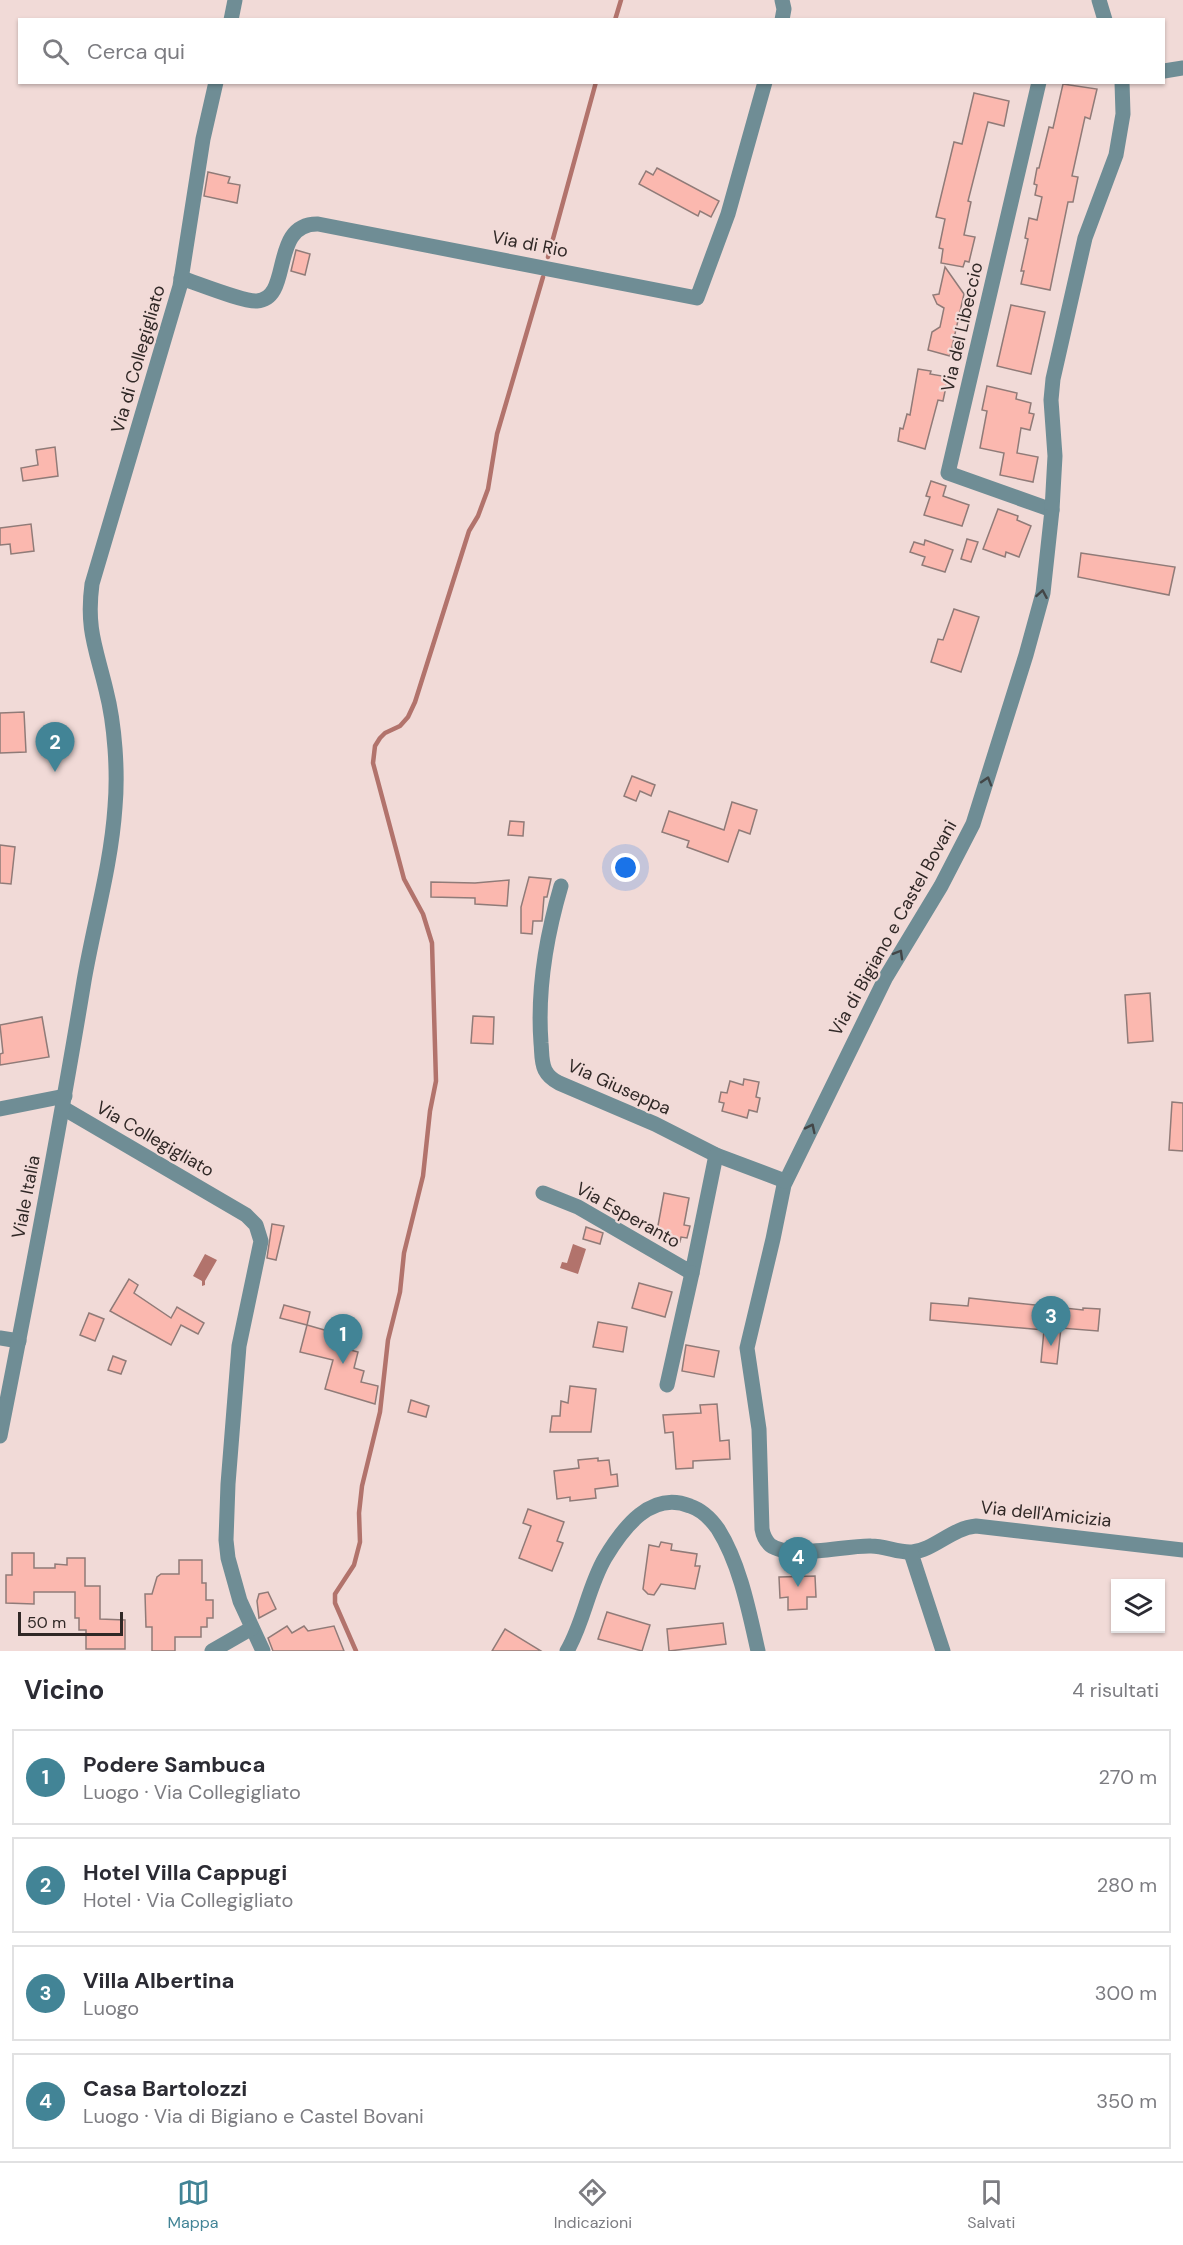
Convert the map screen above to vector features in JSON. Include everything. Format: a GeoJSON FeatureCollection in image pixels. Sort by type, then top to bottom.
{"type":"FeatureCollection","features":[{"type":"Feature","properties":{"kind":"street"},"geometry":{"type":"LineString","coordinates":[[231,18],[235,0]]}},
{"type":"Feature","properties":{"kind":"street"},"geometry":{"type":"LineString","coordinates":[[782,0],[784,9],[782,18]]}},
{"type":"Feature","properties":{"kind":"street"},"geometry":{"type":"LineString","coordinates":[[1099,0],[1104,18]]}},
{"type":"Feature","properties":{"kind":"street"},"geometry":{"type":"LineString","coordinates":[[1165,71],[1183,68]]}},
{"type":"Feature","properties":{"kind":"street","name":"Via di Collegigliato"},"geometry":{"type":"LineString","coordinates":[[64,1102],[91,942],[111,844],[116,804],[112,723],[107,691],[93,643],[89,614],[93,584],[181,278],[203,139],[216,84]]}},
{"type":"Feature","properties":{"kind":"street","name":"Via di Rio"},"geometry":{"type":"LineString","coordinates":[[181,278],[250,300],[263,300],[273,292],[291,237],[300,227],[318,224],[600,277],[697,298],[728,214],[764,84]]}},
{"type":"Feature","properties":{"kind":"street","name":"Via del Libeccio"},"geometry":{"type":"LineString","coordinates":[[1039,84],[948,473],[1052,510]]}},
{"type":"Feature","properties":{"kind":"street","name":"Via di Bigiano e Castel Bovani"},"geometry":{"type":"LineString","coordinates":[[911,1552],[869,1546],[791,1550],[773,1546],[764,1536],[759,1429],[747,1348],[785,1181],[886,976],[941,886],[968,836],[1039,611],[1052,510],[1055,456],[1051,399],[1053,379],[1085,238],[1116,155],[1123,114],[1122,84]]}},
{"type":"Feature","properties":{"kind":"street","name":"Via Giuseppa"},"geometry":{"type":"LineString","coordinates":[[561,886],[547,938],[541,982],[540,1036],[542,1060],[546,1072],[559,1083],[655,1124],[716,1155],[785,1181]]}},
{"type":"Feature","properties":{"kind":"street"},"geometry":{"type":"LineString","coordinates":[[0,1109],[64,1102]]}},
{"type":"Feature","properties":{"kind":"street","name":"Viale Italia"},"geometry":{"type":"LineString","coordinates":[[0,1436],[64,1102]]}},
{"type":"Feature","properties":{"kind":"street","name":"Via Collegigliato"},"geometry":{"type":"LineString","coordinates":[[64,1102],[246,1215],[259,1230],[260,1248],[239,1346],[226,1518],[228,1558],[240,1601],[263,1651]]}},
{"type":"Feature","properties":{"kind":"street","name":"Via Esperanto"},"geometry":{"type":"LineString","coordinates":[[667,1385],[716,1155]]}},
{"type":"Feature","properties":{"kind":"street","name":"Via Esperanto"},"geometry":{"type":"LineString","coordinates":[[543,1193],[578,1207],[692,1274]]}},
{"type":"Feature","properties":{"kind":"street"},"geometry":{"type":"LineString","coordinates":[[0,1338],[19,1341]]}},
{"type":"Feature","properties":{"kind":"street"},"geometry":{"type":"LineString","coordinates":[[567,1651],[577,1631],[597,1575],[612,1548],[627,1527],[652,1505],[669,1502],[696,1508],[711,1520],[717,1529],[738,1575],[758,1651]]}},
{"type":"Feature","properties":{"kind":"street","name":"Via dell'Amicizia"},"geometry":{"type":"LineString","coordinates":[[911,1552],[921,1550],[959,1529],[976,1526],[1183,1550]]}},
{"type":"Feature","properties":{"kind":"street"},"geometry":{"type":"LineString","coordinates":[[911,1552],[943,1651]]}},
{"type":"Feature","properties":{"kind":"street"},"geometry":{"type":"LineString","coordinates":[[212,1651],[252,1628]]}},
{"type":"Feature","properties":{"kind":"shaded area"},"geometry":{"type":"Polygon","coordinates":[[[573,1244],[586,1249],[578,1274],[560,1268],[562,1262],[567,1263],[573,1244]]]}},
{"type":"Feature","properties":{"kind":"shaded area"},"geometry":{"type":"Polygon","coordinates":[[[205,1254],[217,1260],[205,1285],[202,1286],[202,1281],[193,1276],[205,1254]]]}},
{"type":"Feature","properties":{"kind":"building"},"geometry":{"type":"Polygon","coordinates":[[[1063,84],[1097,89],[1090,119],[1085,117],[1072,176],[1078,177],[1073,202],[1068,202],[1050,290],[1021,284],[1024,271],[1021,271],[1028,239],[1025,238],[1029,218],[1037,220],[1042,197],[1035,195],[1037,185],[1034,184],[1037,168],[1039,168],[1049,127],[1053,128],[1063,84]]]}},
{"type":"Feature","properties":{"kind":"building"},"geometry":{"type":"Polygon","coordinates":[[[974,93],[1009,101],[1004,126],[988,122],[968,201],[971,202],[964,235],[975,237],[969,262],[965,261],[963,267],[941,263],[943,249],[939,248],[945,219],[936,217],[954,142],[962,144],[974,93]]]}},
{"type":"Feature","properties":{"kind":"building"},"geometry":{"type":"Polygon","coordinates":[[[657,168],[719,201],[711,217],[700,211],[698,216],[639,184],[646,171],[653,175],[657,168]]]}},
{"type":"Feature","properties":{"kind":"building"},"geometry":{"type":"Polygon","coordinates":[[[208,172],[230,177],[228,183],[240,185],[237,203],[204,196],[208,172]]]}},
{"type":"Feature","properties":{"kind":"building"},"geometry":{"type":"Polygon","coordinates":[[[296,250],[310,254],[305,275],[291,271],[296,250]]]}},
{"type":"Feature","properties":{"kind":"building"},"geometry":{"type":"Polygon","coordinates":[[[945,267],[964,294],[950,356],[928,350],[932,332],[940,327],[944,308],[937,304],[933,295],[939,294],[945,267]]]}},
{"type":"Feature","properties":{"kind":"building"},"geometry":{"type":"Polygon","coordinates":[[[1011,305],[1045,312],[1031,374],[997,366],[1011,305]]]}},
{"type":"Feature","properties":{"kind":"building"},"geometry":{"type":"Polygon","coordinates":[[[918,369],[948,377],[943,401],[938,400],[925,449],[898,441],[900,428],[903,429],[907,414],[910,415],[918,369]]]}},
{"type":"Feature","properties":{"kind":"building"},"geometry":{"type":"Polygon","coordinates":[[[987,386],[1017,393],[1016,399],[1031,403],[1029,413],[1034,414],[1030,430],[1021,428],[1017,453],[1038,457],[1033,482],[1000,475],[1004,453],[980,448],[987,411],[982,410],[987,386]]]}},
{"type":"Feature","properties":{"kind":"building"},"geometry":{"type":"Polygon","coordinates":[[[55,447],[58,476],[23,481],[21,468],[38,465],[36,450],[55,447]]]}},
{"type":"Feature","properties":{"kind":"building"},"geometry":{"type":"Polygon","coordinates":[[[931,481],[946,486],[943,496],[969,505],[962,526],[924,515],[930,497],[926,496],[931,481]]]}},
{"type":"Feature","properties":{"kind":"building"},"geometry":{"type":"Polygon","coordinates":[[[998,509],[1018,516],[1017,520],[1031,526],[1019,557],[1006,552],[1005,557],[983,549],[998,509]]]}},
{"type":"Feature","properties":{"kind":"building"},"geometry":{"type":"Polygon","coordinates":[[[31,524],[34,551],[11,554],[10,544],[0,545],[0,528],[31,524]]]}},
{"type":"Feature","properties":{"kind":"building"},"geometry":{"type":"Polygon","coordinates":[[[967,539],[978,542],[971,562],[961,559],[967,539]]]}},
{"type":"Feature","properties":{"kind":"building"},"geometry":{"type":"Polygon","coordinates":[[[925,540],[953,550],[945,572],[922,565],[925,557],[910,552],[914,542],[924,545],[925,540]]]}},
{"type":"Feature","properties":{"kind":"building"},"geometry":{"type":"Polygon","coordinates":[[[1081,553],[1175,567],[1169,595],[1078,577],[1081,553]]]}},
{"type":"Feature","properties":{"kind":"building"},"geometry":{"type":"Polygon","coordinates":[[[954,609],[979,617],[961,672],[931,662],[938,639],[943,640],[954,609]]]}},
{"type":"Feature","properties":{"kind":"building"},"geometry":{"type":"Polygon","coordinates":[[[24,712],[26,752],[0,753],[0,713],[24,712]]]}},
{"type":"Feature","properties":{"kind":"building"},"geometry":{"type":"Polygon","coordinates":[[[632,776],[655,785],[651,796],[640,791],[636,801],[624,796],[632,776]]]}},
{"type":"Feature","properties":{"kind":"building"},"geometry":{"type":"Polygon","coordinates":[[[732,802],[757,810],[750,834],[739,830],[728,862],[687,847],[689,841],[662,832],[669,811],[724,830],[732,802]]]}},
{"type":"Feature","properties":{"kind":"building"},"geometry":{"type":"Polygon","coordinates":[[[510,821],[524,822],[523,836],[508,835],[510,821]]]}},
{"type":"Feature","properties":{"kind":"building"},"geometry":{"type":"Polygon","coordinates":[[[0,845],[15,847],[11,884],[0,883],[0,845]]]}},
{"type":"Feature","properties":{"kind":"building"},"geometry":{"type":"Polygon","coordinates":[[[529,877],[551,879],[547,897],[544,897],[542,921],[533,921],[532,934],[521,933],[521,907],[529,877]]]}},
{"type":"Feature","properties":{"kind":"building"},"geometry":{"type":"Polygon","coordinates":[[[509,880],[507,906],[475,904],[475,898],[431,897],[431,882],[475,883],[509,880]]]}},
{"type":"Feature","properties":{"kind":"building"},"geometry":{"type":"Polygon","coordinates":[[[1150,993],[1153,1041],[1128,1043],[1125,995],[1150,993]]]}},
{"type":"Feature","properties":{"kind":"building"},"geometry":{"type":"Polygon","coordinates":[[[473,1016],[494,1017],[493,1044],[471,1043],[473,1016]]]}},
{"type":"Feature","properties":{"kind":"building"},"geometry":{"type":"Polygon","coordinates":[[[42,1017],[49,1057],[0,1065],[0,1054],[3,1053],[0,1025],[42,1017]]]}},
{"type":"Feature","properties":{"kind":"building"},"geometry":{"type":"Polygon","coordinates":[[[744,1079],[759,1082],[756,1097],[760,1098],[757,1112],[749,1110],[747,1118],[722,1111],[724,1103],[719,1102],[721,1092],[727,1093],[730,1081],[743,1085],[744,1079]]]}},
{"type":"Feature","properties":{"kind":"building"},"geometry":{"type":"Polygon","coordinates":[[[1172,1102],[1183,1103],[1183,1151],[1169,1150],[1172,1102]]]}},
{"type":"Feature","properties":{"kind":"building"},"geometry":{"type":"Polygon","coordinates":[[[664,1193],[689,1198],[684,1225],[690,1226],[687,1238],[681,1237],[680,1242],[663,1239],[664,1233],[657,1231],[664,1193]]]}},
{"type":"Feature","properties":{"kind":"building"},"geometry":{"type":"Polygon","coordinates":[[[272,1224],[284,1226],[276,1260],[267,1258],[272,1224]]]}},
{"type":"Feature","properties":{"kind":"building"},"geometry":{"type":"Polygon","coordinates":[[[586,1227],[603,1233],[600,1244],[583,1239],[586,1227]]]}},
{"type":"Feature","properties":{"kind":"building"},"geometry":{"type":"Polygon","coordinates":[[[129,1279],[138,1285],[134,1293],[171,1318],[177,1307],[204,1323],[198,1334],[181,1325],[171,1345],[110,1311],[129,1279]]]}},
{"type":"Feature","properties":{"kind":"building"},"geometry":{"type":"Polygon","coordinates":[[[639,1283],[672,1292],[665,1317],[632,1308],[639,1283]]]}},
{"type":"Feature","properties":{"kind":"building"},"geometry":{"type":"Polygon","coordinates":[[[969,1298],[1083,1310],[1083,1308],[1100,1309],[1098,1331],[1061,1328],[1057,1364],[1041,1362],[1044,1330],[930,1320],[931,1303],[968,1306],[969,1298]]]}},
{"type":"Feature","properties":{"kind":"building"},"geometry":{"type":"Polygon","coordinates":[[[284,1305],[310,1312],[307,1325],[280,1318],[284,1305]]]}},
{"type":"Feature","properties":{"kind":"building"},"geometry":{"type":"Polygon","coordinates":[[[89,1313],[104,1319],[95,1341],[80,1335],[89,1313]]]}},
{"type":"Feature","properties":{"kind":"building"},"geometry":{"type":"Polygon","coordinates":[[[598,1322],[627,1327],[623,1352],[593,1347],[598,1322]]]}},
{"type":"Feature","properties":{"kind":"building"},"geometry":{"type":"Polygon","coordinates":[[[307,1325],[342,1335],[339,1347],[358,1352],[354,1368],[364,1371],[361,1382],[378,1386],[375,1404],[325,1389],[333,1360],[300,1352],[307,1325]]]}},
{"type":"Feature","properties":{"kind":"building"},"geometry":{"type":"Polygon","coordinates":[[[686,1345],[719,1351],[714,1377],[682,1371],[686,1345]]]}},
{"type":"Feature","properties":{"kind":"building"},"geometry":{"type":"Polygon","coordinates":[[[113,1356],[126,1361],[121,1374],[108,1370],[113,1356]]]}},
{"type":"Feature","properties":{"kind":"building"},"geometry":{"type":"Polygon","coordinates":[[[570,1386],[596,1389],[591,1432],[550,1432],[552,1416],[560,1416],[561,1401],[568,1403],[570,1386]]]}},
{"type":"Feature","properties":{"kind":"building"},"geometry":{"type":"Polygon","coordinates":[[[411,1400],[429,1406],[426,1417],[408,1412],[411,1400]]]}},
{"type":"Feature","properties":{"kind":"building"},"geometry":{"type":"Polygon","coordinates":[[[717,1404],[720,1441],[729,1440],[730,1459],[693,1461],[693,1468],[676,1469],[673,1432],[665,1433],[663,1415],[701,1413],[700,1405],[717,1404]]]}},
{"type":"Feature","properties":{"kind":"building"},"geometry":{"type":"Polygon","coordinates":[[[598,1458],[598,1461],[609,1460],[611,1475],[617,1474],[618,1486],[595,1489],[596,1498],[570,1501],[570,1497],[557,1499],[554,1471],[579,1468],[578,1460],[598,1458]]]}},
{"type":"Feature","properties":{"kind":"building"},"geometry":{"type":"Polygon","coordinates":[[[528,1509],[564,1522],[557,1541],[563,1543],[552,1571],[519,1558],[531,1526],[523,1523],[528,1509]]]}},
{"type":"Feature","properties":{"kind":"building"},"geometry":{"type":"Polygon","coordinates":[[[661,1542],[672,1544],[671,1550],[697,1554],[695,1566],[700,1566],[695,1589],[661,1584],[654,1595],[648,1594],[643,1589],[649,1545],[659,1547],[661,1542]]]}},
{"type":"Feature","properties":{"kind":"building"},"geometry":{"type":"Polygon","coordinates":[[[12,1553],[34,1553],[34,1568],[55,1568],[55,1564],[67,1565],[67,1558],[85,1558],[85,1586],[100,1586],[100,1619],[125,1620],[125,1649],[86,1649],[86,1630],[79,1630],[79,1618],[75,1618],[75,1592],[34,1592],[34,1604],[6,1603],[6,1575],[12,1575],[12,1553]]]}},
{"type":"Feature","properties":{"kind":"building"},"geometry":{"type":"Polygon","coordinates":[[[179,1560],[202,1560],[202,1583],[206,1583],[206,1600],[213,1600],[213,1618],[207,1618],[207,1627],[201,1627],[201,1637],[175,1637],[175,1651],[152,1651],[152,1627],[146,1627],[145,1594],[152,1594],[157,1577],[161,1574],[179,1574],[179,1560]]]}},
{"type":"Feature","properties":{"kind":"building"},"geometry":{"type":"Polygon","coordinates":[[[815,1576],[816,1597],[807,1597],[807,1609],[788,1610],[788,1597],[780,1598],[779,1577],[815,1576]]]}},
{"type":"Feature","properties":{"kind":"building"},"geometry":{"type":"Polygon","coordinates":[[[268,1592],[276,1609],[259,1618],[257,1601],[259,1594],[268,1592]]]}},
{"type":"Feature","properties":{"kind":"building"},"geometry":{"type":"Polygon","coordinates":[[[607,1612],[650,1625],[642,1651],[598,1639],[607,1612]]]}},
{"type":"Feature","properties":{"kind":"building"},"geometry":{"type":"Polygon","coordinates":[[[723,1623],[726,1644],[669,1651],[667,1629],[723,1623]]]}},
{"type":"Feature","properties":{"kind":"building"},"geometry":{"type":"Polygon","coordinates":[[[287,1626],[292,1633],[304,1626],[308,1631],[334,1626],[344,1651],[273,1651],[268,1638],[287,1626]]]}},
{"type":"Feature","properties":{"kind":"building"},"geometry":{"type":"Polygon","coordinates":[[[505,1629],[541,1651],[492,1651],[505,1629]]]}},
{"type":"Feature","properties":{"kind":"waterway"},"geometry":{"type":"LineString","coordinates":[[616,18],[621,0]]}},
{"type":"Feature","properties":{"kind":"waterway"},"geometry":{"type":"LineString","coordinates":[[548,257],[595,84]]}},
{"type":"Feature","properties":{"kind":"waterway"},"geometry":{"type":"LineString","coordinates":[[356,1651],[335,1603],[335,1594],[354,1565],[360,1542],[359,1513],[362,1486],[380,1412],[388,1340],[400,1292],[404,1253],[423,1176],[430,1111],[436,1081],[432,943],[423,914],[404,879],[373,763],[375,746],[385,733],[400,726],[408,717],[415,702],[469,531],[478,516],[488,489],[497,434],[543,277]]}},
{"type":"Feature","properties":{"kind":"place","name":"Hotel Villa Cappugi"},"geometry":{"type":"Point","coordinates":[55,772]}},
{"type":"Feature","properties":{"kind":"place","name":"Villa Albertina"},"geometry":{"type":"Point","coordinates":[1051,1346]}},
{"type":"Feature","properties":{"kind":"place","name":"Podere Sambuca"},"geometry":{"type":"Point","coordinates":[343,1364]}},
{"type":"Feature","properties":{"kind":"place","name":"Casa Bartolozzi"},"geometry":{"type":"Point","coordinates":[798,1587]}}]}
